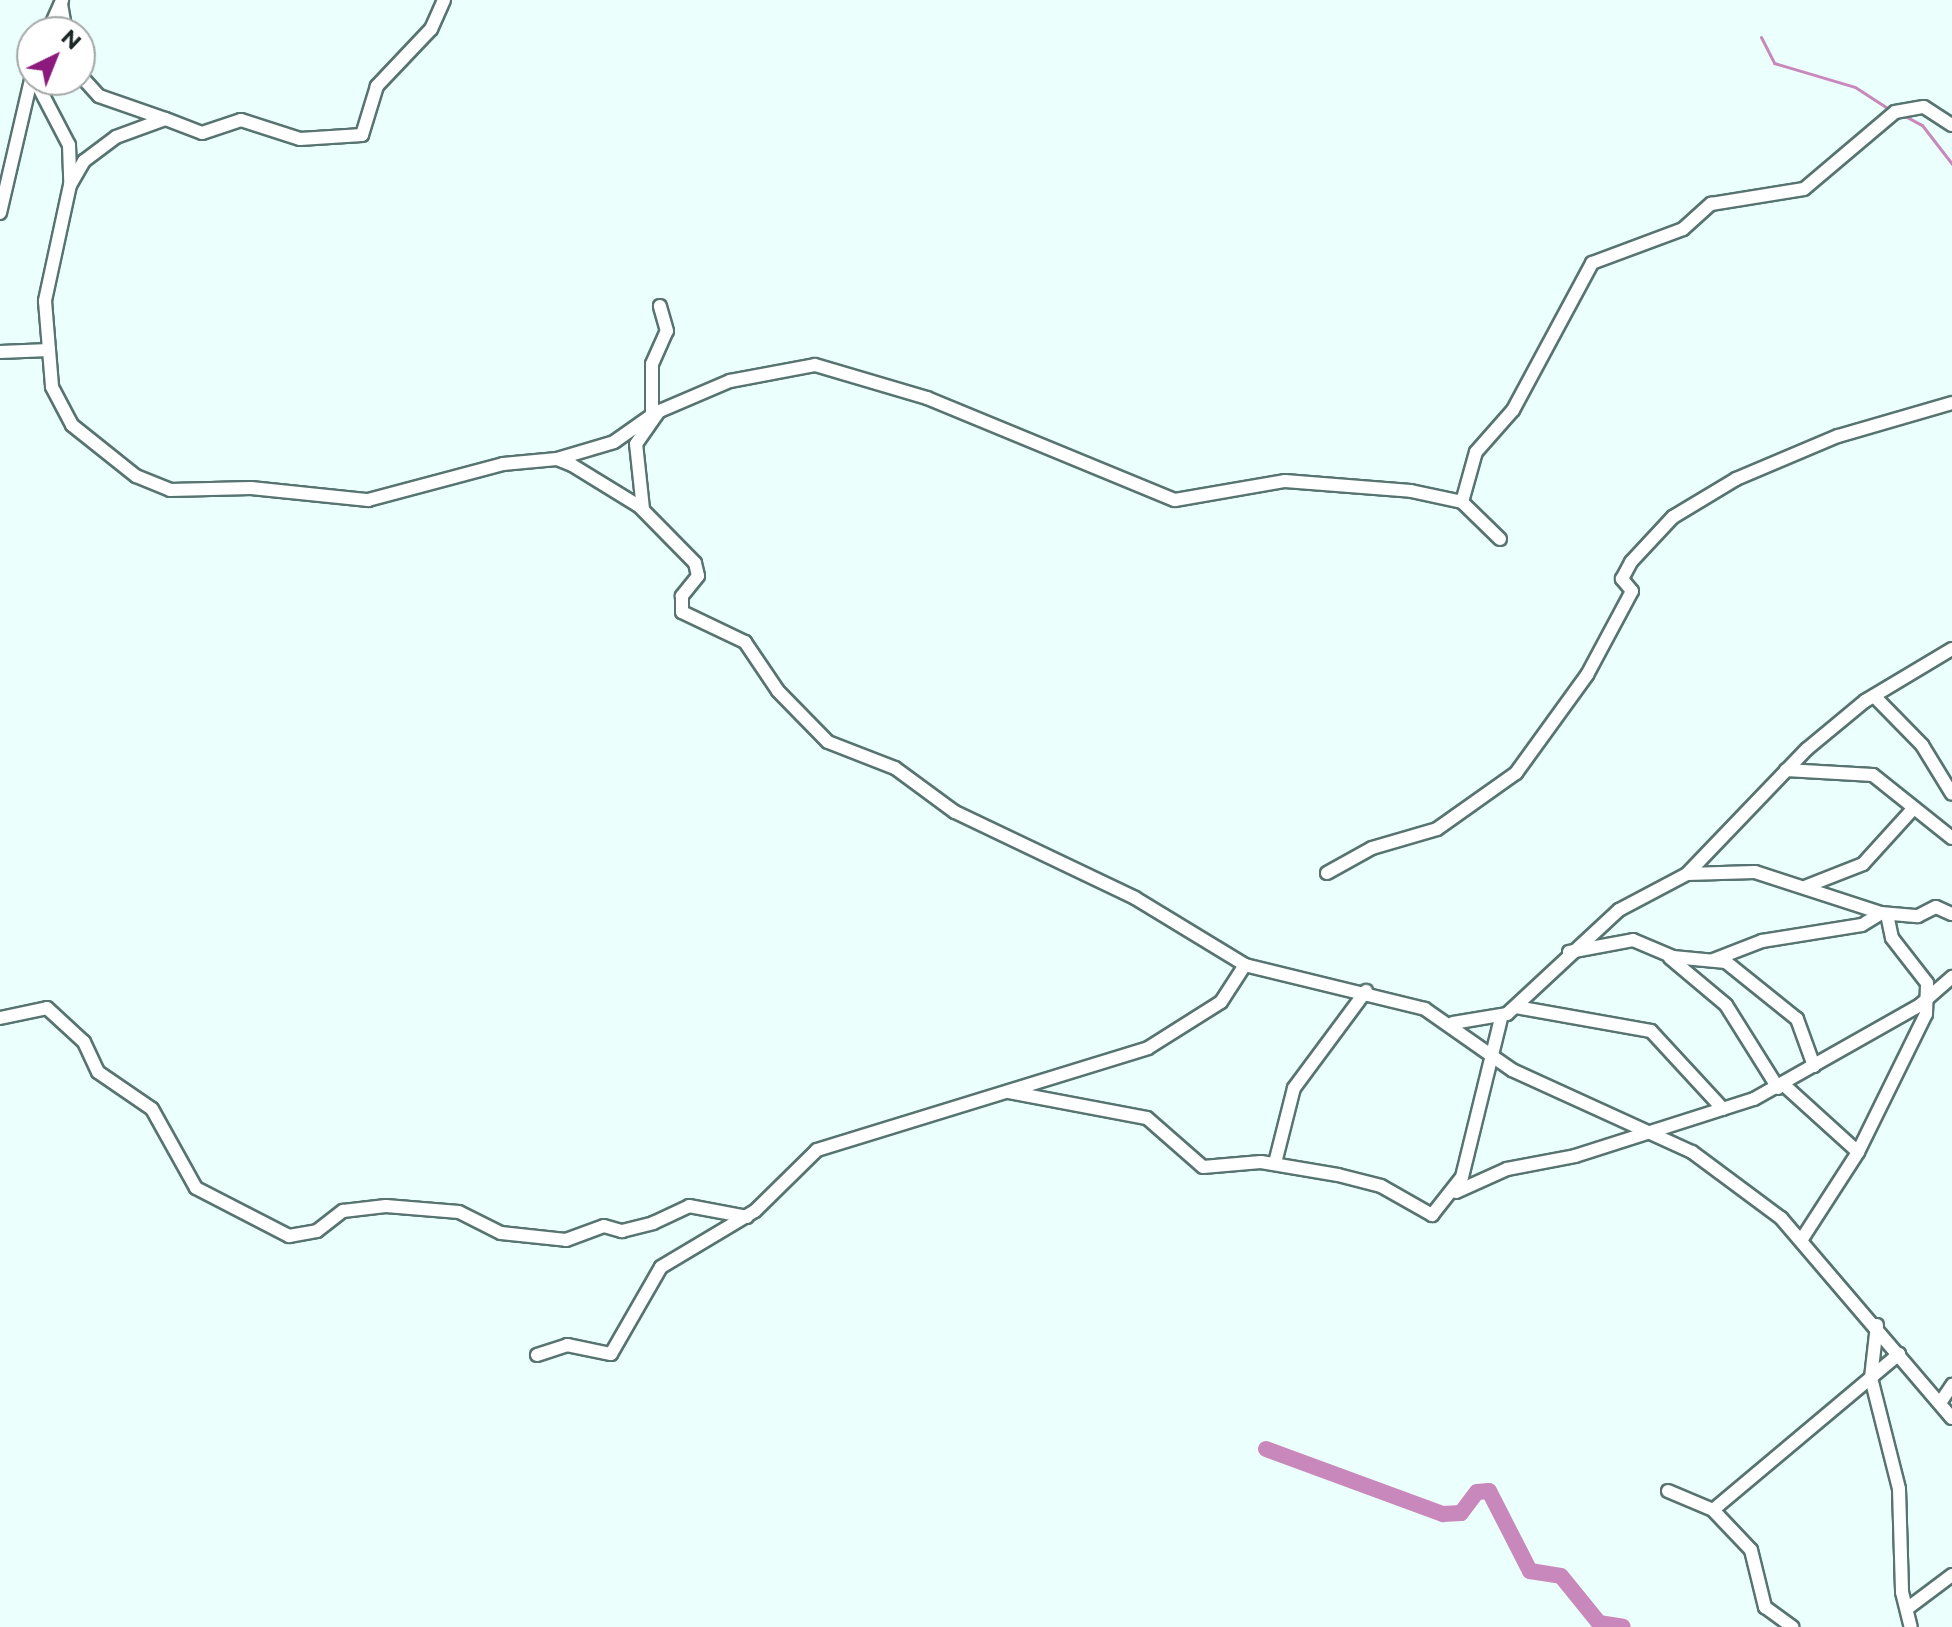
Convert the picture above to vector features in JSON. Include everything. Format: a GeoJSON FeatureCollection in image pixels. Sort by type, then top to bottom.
{"type":"FeatureCollection","features":[{"type":"Feature","properties":{"kind":"street"},"geometry":{"type":"LineString","coordinates":[[96,93],[202,133],[241,120],[300,139],[362,135],[377,86],[431,29],[444,0]]}},
{"type":"Feature","properties":{"kind":"street"},"geometry":{"type":"LineString","coordinates":[[0,213],[29,96]]}},
{"type":"Feature","properties":{"kind":"street"},"geometry":{"type":"LineString","coordinates":[[43,96],[69,145],[70,185],[45,301],[52,387]]}},
{"type":"Feature","properties":{"kind":"street"},"geometry":{"type":"LineString","coordinates":[[1462,502],[1476,452],[1513,410],[1592,263],[1683,229],[1711,204],[1804,189],[1895,112],[1924,107],[1952,125]]}},
{"type":"Feature","properties":{"kind":"street"},"geometry":{"type":"LineString","coordinates":[[70,185],[90,155],[165,119]]}},
{"type":"Feature","properties":{"kind":"street"},"geometry":{"type":"LineString","coordinates":[[643,509],[635,448],[656,413],[652,364],[667,331],[660,306]]}},
{"type":"Feature","properties":{"kind":"street"},"geometry":{"type":"LineString","coordinates":[[0,352],[49,350]]}},
{"type":"Feature","properties":{"kind":"street"},"geometry":{"type":"LineString","coordinates":[[31,353],[52,387],[64,417],[146,482],[170,490],[251,488],[368,500],[503,464],[557,459],[614,442],[656,413],[741,377],[815,365],[927,398],[1175,500],[1293,481],[1462,502],[1500,539]]}},
{"type":"Feature","properties":{"kind":"street"},"geometry":{"type":"LineString","coordinates":[[1327,873],[1372,848],[1437,829],[1516,773],[1587,675],[1632,591],[1622,579],[1631,562],[1673,517],[1736,479],[1838,436],[1952,403]]}},
{"type":"Feature","properties":{"kind":"street"},"geometry":{"type":"LineString","coordinates":[[557,459],[643,509],[698,569],[682,612],[745,642],[778,691],[828,742],[895,768],[955,812],[1135,898],[1245,965],[1366,991],[1453,1023],[1492,1058],[1648,1131],[1744,1184],[1802,1239],[1952,1418]]}},
{"type":"Feature","properties":{"kind":"street"},"geometry":{"type":"LineString","coordinates":[[1453,1023],[1501,1018],[1516,1007],[1569,952],[1639,896],[1687,874],[1786,770],[1874,696],[1952,649]]}},
{"type":"Feature","properties":{"kind":"street"},"geometry":{"type":"LineString","coordinates":[[1874,696],[1922,745],[1952,794]]}},
{"type":"Feature","properties":{"kind":"street"},"geometry":{"type":"LineString","coordinates":[[1786,770],[1873,775],[1912,810],[1952,838]]}},
{"type":"Feature","properties":{"kind":"street"},"geometry":{"type":"LineString","coordinates":[[1807,886],[1863,864],[1912,810]]}},
{"type":"Feature","properties":{"kind":"street"},"geometry":{"type":"LineString","coordinates":[[1687,874],[1755,872],[1807,886],[1884,914],[1918,916],[1936,907],[1952,914]]}},
{"type":"Feature","properties":{"kind":"street"},"geometry":{"type":"LineString","coordinates":[[1713,960],[1762,941],[1862,925],[1884,914]]}},
{"type":"Feature","properties":{"kind":"street"},"geometry":{"type":"LineString","coordinates":[[1802,1239],[1858,1152],[1929,999],[1926,979],[1892,938],[1884,914]]}},
{"type":"Feature","properties":{"kind":"street"},"geometry":{"type":"LineString","coordinates":[[1569,952],[1633,940],[1668,956],[1726,1005],[1781,1087],[1858,1152]]}},
{"type":"Feature","properties":{"kind":"street"},"geometry":{"type":"LineString","coordinates":[[1668,956],[1713,960],[1740,968],[1788,1009],[1814,1066]]}},
{"type":"Feature","properties":{"kind":"street"},"geometry":{"type":"LineString","coordinates":[[537,1355],[567,1345],[611,1354],[661,1267],[747,1217],[817,1150],[1009,1092],[1164,1039],[1221,1002],[1245,965]]}},
{"type":"Feature","properties":{"kind":"street"},"geometry":{"type":"LineString","coordinates":[[1009,1092],[1147,1118],[1203,1167],[1275,1163],[1381,1186],[1429,1215],[1456,1192],[1507,1169],[1723,1109],[1781,1087],[1929,999],[1952,977]]}},
{"type":"Feature","properties":{"kind":"street"},"geometry":{"type":"LineString","coordinates":[[1275,1163],[1294,1088],[1366,991]]}},
{"type":"Feature","properties":{"kind":"street"},"geometry":{"type":"LineString","coordinates":[[1516,1007],[1651,1031],[1723,1109]]}},
{"type":"Feature","properties":{"kind":"street"},"geometry":{"type":"LineString","coordinates":[[0,1018],[47,1008],[84,1042],[98,1072],[152,1109],[201,1193],[289,1236],[317,1231],[343,1211],[386,1206],[453,1211],[501,1233],[559,1240],[604,1226],[622,1231],[689,1206],[747,1217]]}},
{"type":"Feature","properties":{"kind":"street"},"geometry":{"type":"LineString","coordinates":[[1456,1192],[1501,1018]]}},
{"type":"Feature","properties":{"kind":"street"},"geometry":{"type":"LineString","coordinates":[[1877,1325],[1871,1378],[1899,1489],[1911,1627]]}},
{"type":"Feature","properties":{"kind":"street"},"geometry":{"type":"LineString","coordinates":[[1713,1510],[1899,1354]]}},
{"type":"Feature","properties":{"kind":"street"},"geometry":{"type":"LineString","coordinates":[[1940,1403],[1952,1385]]}},
{"type":"Feature","properties":{"kind":"street"},"geometry":{"type":"LineString","coordinates":[[1668,1491],[1713,1510],[1751,1550],[1765,1607],[1793,1627]]}},
{"type":"Feature","properties":{"kind":"street"},"geometry":{"type":"LineString","coordinates":[[1908,1608],[1952,1575]]}},
{"type":"Feature","properties":{"kind":"waterway"},"geometry":{"type":"LineString","coordinates":[[1761,37],[1774,63],[1855,87],[1892,111]]}},
{"type":"Feature","properties":{"kind":"waterway"},"geometry":{"type":"LineString","coordinates":[[1903,115],[1922,125],[1952,164]]}},
{"type":"Feature","properties":{"kind":"waterway"},"geometry":{"type":"LineString","coordinates":[[1266,1449],[1443,1514],[1461,1513],[1477,1492],[1489,1491],[1530,1571],[1561,1576],[1599,1623],[1623,1627]]}}]}
